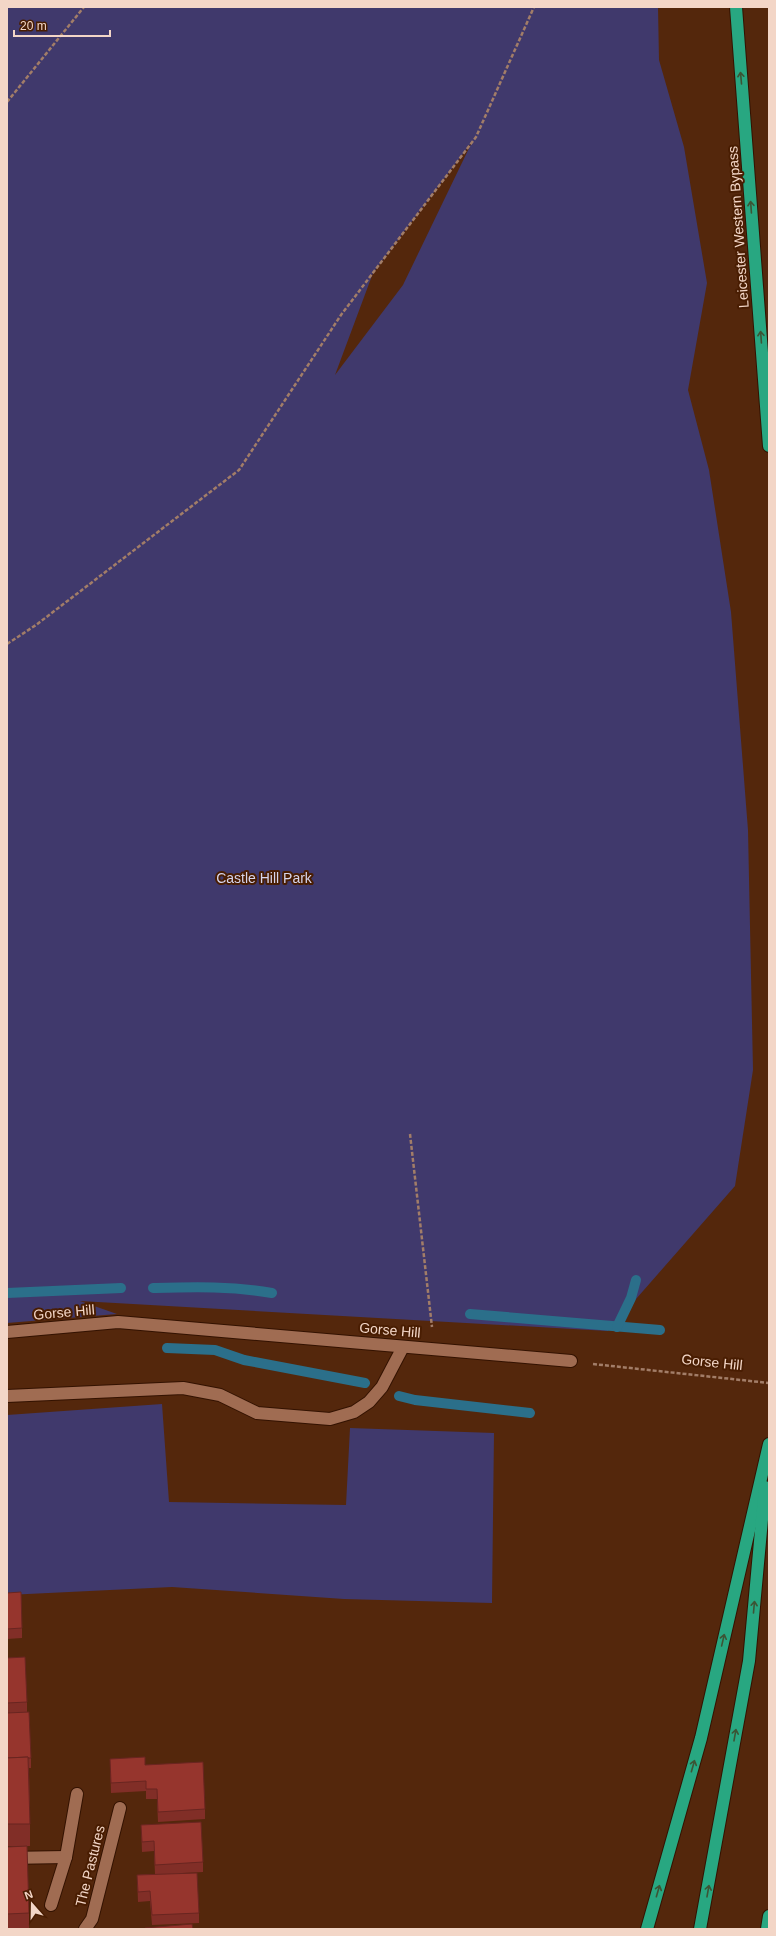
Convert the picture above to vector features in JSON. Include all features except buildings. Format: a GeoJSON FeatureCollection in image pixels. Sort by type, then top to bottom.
{"type":"FeatureCollection","features":[{"type":"Feature","properties":{"kind":"highway","name":"Leicester Western Bypass"},"geometry":{"type":"LineString","coordinates":[[736,7],[769,446]]}},
{"type":"Feature","properties":{"kind":"highway"},"geometry":{"type":"LineString","coordinates":[[647,1929],[701,1738],[769,1444]]}},
{"type":"Feature","properties":{"kind":"highway"},"geometry":{"type":"LineString","coordinates":[[700,1929],[749,1661],[769,1449]]}},
{"type":"Feature","properties":{"kind":"highway"},"geometry":{"type":"LineString","coordinates":[[767,1929],[769,1916]]}},
{"type":"Feature","properties":{"kind":"street","name":"Gorse Hill"},"geometry":{"type":"LineString","coordinates":[[7,1332],[118,1322],[571,1361]]}},
{"type":"Feature","properties":{"kind":"street"},"geometry":{"type":"LineString","coordinates":[[7,1396],[183,1388],[220,1395],[258,1413],[330,1419],[354,1412],[369,1402],[382,1387],[403,1347]]}},
{"type":"Feature","properties":{"kind":"street"},"geometry":{"type":"LineString","coordinates":[[51,1905],[66,1857],[77,1794]]}},
{"type":"Feature","properties":{"kind":"street","name":"The Pastures"},"geometry":{"type":"LineString","coordinates":[[85,1929],[92,1919],[120,1808]]}},
{"type":"Feature","properties":{"kind":"street"},"geometry":{"type":"LineString","coordinates":[[7,1858],[66,1857]]}},
{"type":"Feature","properties":{"kind":"path"},"geometry":{"type":"LineString","coordinates":[[7,102],[84,7]]}},
{"type":"Feature","properties":{"kind":"path"},"geometry":{"type":"LineString","coordinates":[[7,644],[36,625],[239,470],[341,315],[476,137],[534,7]]}},
{"type":"Feature","properties":{"kind":"path"},"geometry":{"type":"LineString","coordinates":[[410,1134],[435,1349]]}},
{"type":"Feature","properties":{"kind":"path","name":"Gorse Hill"},"geometry":{"type":"LineString","coordinates":[[571,1361],[769,1383]]}},
{"type":"Feature","properties":{"kind":"green space","name":"Castle Hill Park"},"geometry":{"type":"Polygon","coordinates":[[[7,7],[658,7],[659,60],[684,147],[707,283],[688,390],[709,470],[731,612],[748,830],[753,1070],[735,1186],[608,1331],[80,1301],[117,1314],[7,1323],[7,7]],[[472,142],[373,273],[335,375],[403,285],[472,142]]]}},
{"type":"Feature","properties":{"kind":"green space"},"geometry":{"type":"Polygon","coordinates":[[[162,1404],[169,1502],[346,1505],[350,1428],[494,1433],[492,1603],[344,1599],[172,1587],[7,1595],[7,1415],[162,1404]]]}},
{"type":"Feature","properties":{"kind":"waterway"},"geometry":{"type":"LineString","coordinates":[[617,1327],[631,1298],[636,1280]]}},
{"type":"Feature","properties":{"kind":"waterway"},"geometry":{"type":"LineString","coordinates":[[7,1293],[121,1288]]}},
{"type":"Feature","properties":{"kind":"waterway"},"geometry":{"type":"LineString","coordinates":[[153,1288],[227,1288],[272,1293]]}},
{"type":"Feature","properties":{"kind":"waterway"},"geometry":{"type":"LineString","coordinates":[[470,1314],[660,1330]]}},
{"type":"Feature","properties":{"kind":"waterway"},"geometry":{"type":"LineString","coordinates":[[167,1348],[215,1350],[244,1360],[365,1383]]}},
{"type":"Feature","properties":{"kind":"waterway"},"geometry":{"type":"LineString","coordinates":[[399,1396],[415,1400],[530,1413]]}}]}
